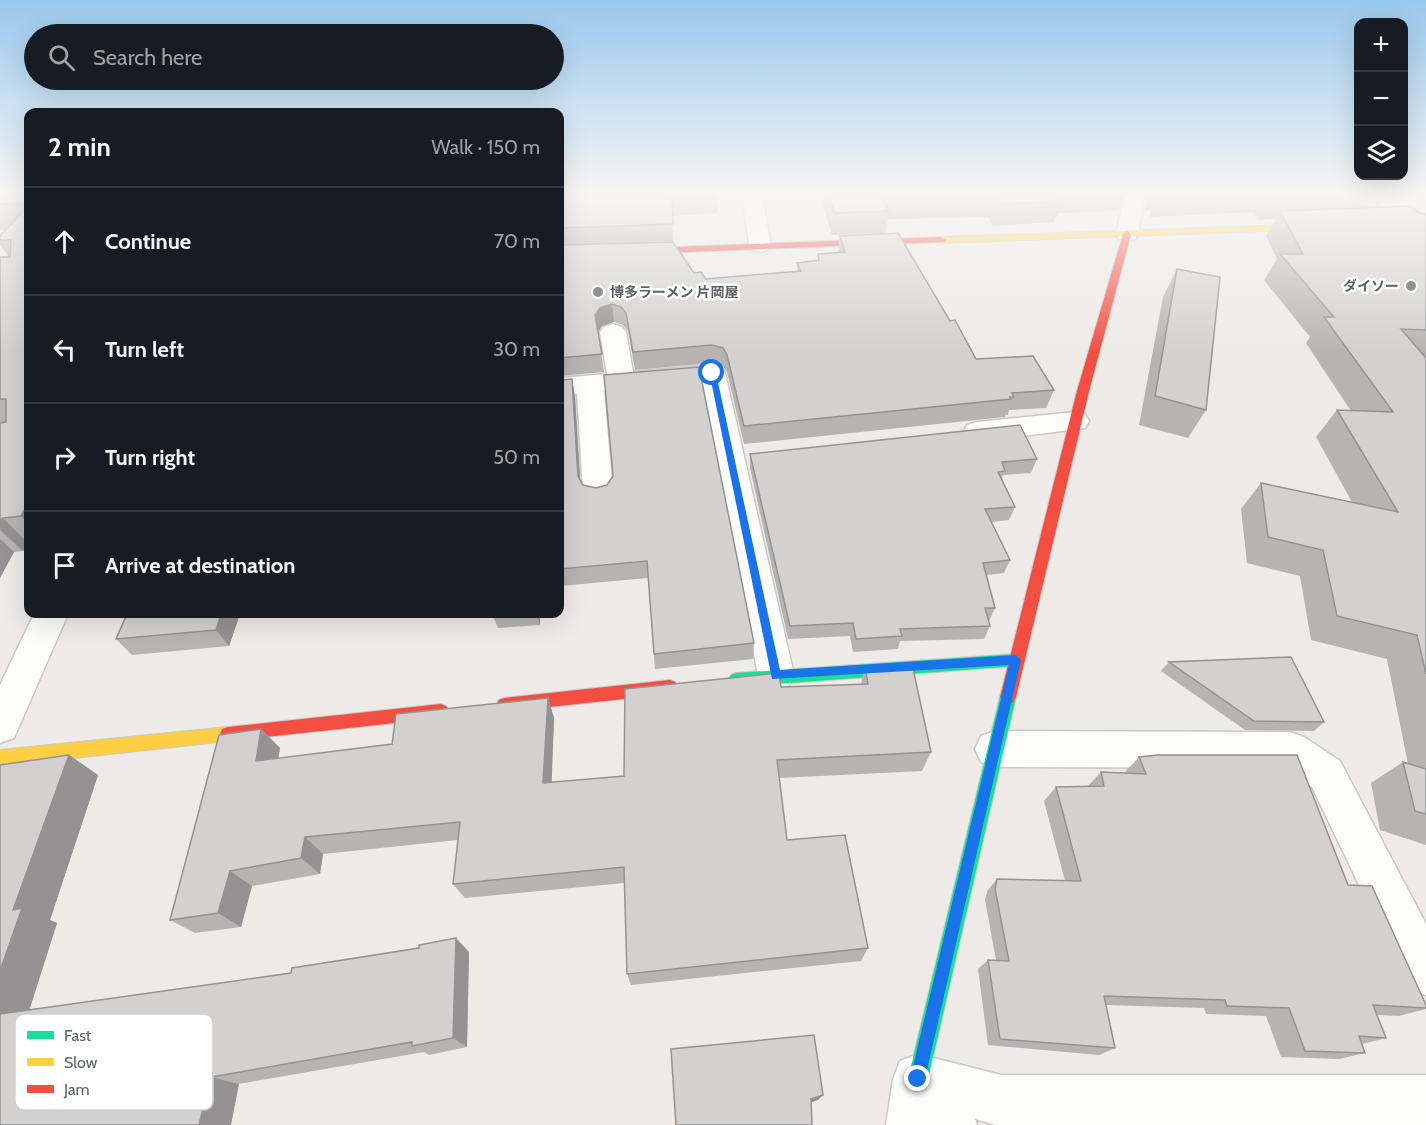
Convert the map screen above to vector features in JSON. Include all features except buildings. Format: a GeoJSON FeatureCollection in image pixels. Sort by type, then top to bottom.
{"type":"FeatureCollection","features":[{"type":"Feature","properties":{"kind":"main road"},"geometry":{"type":"LineString","coordinates":[[564,254],[704,248]]}},
{"type":"Feature","properties":{"kind":"main road"},"geometry":{"type":"LineString","coordinates":[[915,1102],[1016,660],[1101,318],[1123,248]]}},
{"type":"Feature","properties":{"kind":"main road"},"geometry":{"type":"LineString","coordinates":[[717,682],[776,675],[1016,660]]}},
{"type":"Feature","properties":{"kind":"main road"},"geometry":{"type":"LineString","coordinates":[[494,706],[682,686]]}},
{"type":"Feature","properties":{"kind":"main road"},"geometry":{"type":"LineString","coordinates":[[0,758],[459,709]]}},
{"type":"Feature","properties":{"kind":"street"},"geometry":{"type":"LineString","coordinates":[[613,332],[621,381]]}},
{"type":"Feature","properties":{"kind":"street"},"geometry":{"type":"LineString","coordinates":[[564,387],[712,373],[742,457],[776,675]]}},
{"type":"Feature","properties":{"kind":"street"},"geometry":{"type":"LineString","coordinates":[[590,384],[598,492]]}},
{"type":"Feature","properties":{"kind":"street"},"geometry":{"type":"LineString","coordinates":[[956,434],[1075,421]]}},
{"type":"Feature","properties":{"kind":"street"},"geometry":{"type":"LineString","coordinates":[[0,726],[49,618]]}},
{"type":"Feature","properties":{"kind":"street"},"geometry":{"type":"LineString","coordinates":[[995,749],[1290,750],[1326,774],[1426,972]]}},
{"type":"Feature","properties":{"kind":"street"},"geometry":{"type":"LineString","coordinates":[[915,1102],[1426,1101]]}},
{"type":"Feature","properties":{"kind":"street"},"geometry":{"type":"LineString","coordinates":[[915,1102],[951,1125]]}},
{"type":"Feature","properties":{"kind":"traffic: fast"},"geometry":{"type":"LineString","coordinates":[[736,680],[1016,660]]}},
{"type":"Feature","properties":{"kind":"traffic: fast"},"geometry":{"type":"LineString","coordinates":[[918,1079],[1008,697]]}},
{"type":"Feature","properties":{"kind":"traffic: slow"},"geometry":{"type":"LineString","coordinates":[[0,758],[228,734]]}},
{"type":"Feature","properties":{"kind":"traffic: jam"},"geometry":{"type":"LineString","coordinates":[[564,254],[737,248]]}},
{"type":"Feature","properties":{"kind":"traffic: jam"},"geometry":{"type":"LineString","coordinates":[[1008,697],[1083,391],[1123,248]]}},
{"type":"Feature","properties":{"kind":"traffic: jam"},"geometry":{"type":"LineString","coordinates":[[504,705],[670,687]]}},
{"type":"Feature","properties":{"kind":"traffic: jam"},"geometry":{"type":"LineString","coordinates":[[228,734],[441,711]]}},
{"type":"Feature","properties":{"kind":"place","name":"ダイソー"},"geometry":{"type":"Point","coordinates":[1411,286]}},
{"type":"Feature","properties":{"kind":"place","name":"博多ラーメン 片岡屋"},"geometry":{"type":"Point","coordinates":[598,292]}},
{"type":"Feature","properties":{"kind":"route"},"geometry":{"type":"LineString","coordinates":[[712,373],[776,675],[1016,660],[918,1079]]}}]}
